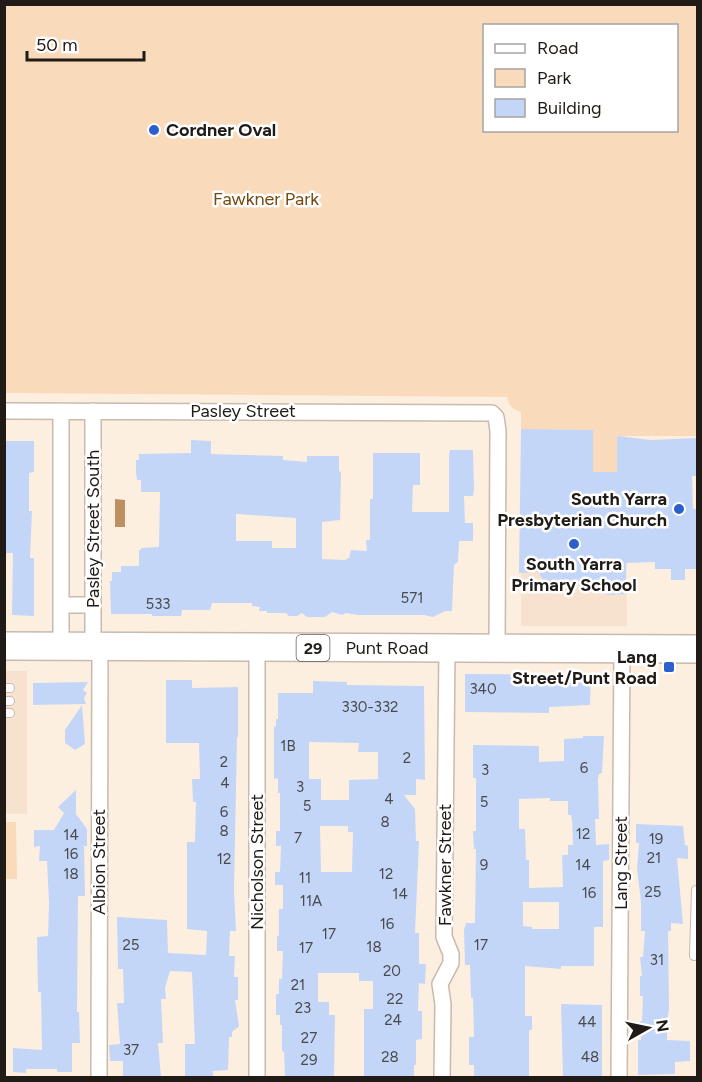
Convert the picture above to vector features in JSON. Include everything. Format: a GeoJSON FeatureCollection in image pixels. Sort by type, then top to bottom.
{"type":"FeatureCollection","features":[{"type":"Feature","properties":{"kind":"highway","name":"Punt Road"},"geometry":{"type":"LineString","coordinates":[[4,646],[698,649]]}},
{"type":"Feature","properties":{"kind":"street","name":"Pasley Street"},"geometry":{"type":"LineString","coordinates":[[4,411],[492,413],[497,419],[497,649]]}},
{"type":"Feature","properties":{"kind":"street","name":"Pasley Street South"},"geometry":{"type":"LineString","coordinates":[[61,411],[61,646]]}},
{"type":"Feature","properties":{"kind":"street","name":"Pasley Street South"},"geometry":{"type":"LineString","coordinates":[[93,411],[93,605],[97,647]]}},
{"type":"Feature","properties":{"kind":"street"},"geometry":{"type":"LineString","coordinates":[[61,605],[93,605]]}},
{"type":"Feature","properties":{"kind":"street","name":"Albion Street"},"geometry":{"type":"LineString","coordinates":[[97,647],[99,1077]]}},
{"type":"Feature","properties":{"kind":"street","name":"Nicholson Street"},"geometry":{"type":"LineString","coordinates":[[257,648],[257,1077]]}},
{"type":"Feature","properties":{"kind":"street","name":"Fawkner Street"},"geometry":{"type":"LineString","coordinates":[[442,1077],[443,1004],[440,984],[451,963],[451,954],[444,936],[447,649]]}},
{"type":"Feature","properties":{"kind":"street","name":"Lang Street"},"geometry":{"type":"LineString","coordinates":[[619,1077],[622,650]]}},
{"type":"Feature","properties":{"kind":"lane"},"geometry":{"type":"LineString","coordinates":[[694,956],[696,890]]}},
{"type":"Feature","properties":{"kind":"shaded area","name":"South Yarra Primary School"},"geometry":{"type":"Polygon","coordinates":[[[521,429],[593,430],[593,436],[626,436],[627,626],[521,626],[521,429]]]}},
{"type":"Feature","properties":{"kind":"shaded area"},"geometry":{"type":"Polygon","coordinates":[[[115,499],[125,500],[125,527],[115,527],[115,499]]]}},
{"type":"Feature","properties":{"kind":"shaded area"},"geometry":{"type":"Polygon","coordinates":[[[5,671],[27,671],[27,814],[5,814],[5,671]]]}},
{"type":"Feature","properties":{"kind":"green space","name":"Fawkner Park"},"geometry":{"type":"Polygon","coordinates":[[[5,5],[697,5],[697,436],[617,436],[617,457],[626,474],[599,480],[599,472],[592,472],[593,430],[521,429],[521,412],[511,406],[507,397],[5,393],[5,5]]]}},
{"type":"Feature","properties":{"kind":"green space"},"geometry":{"type":"Polygon","coordinates":[[[5,822],[16,822],[17,879],[5,879],[5,822]]]}},
{"type":"Feature","properties":{"kind":"building","name":"South Yarra Primary School"},"geometry":{"type":"Polygon","coordinates":[[[521,429],[593,430],[593,472],[617,472],[617,436],[651,440],[698,438],[698,476],[692,476],[693,509],[698,509],[698,569],[685,569],[685,580],[671,580],[671,569],[655,569],[655,562],[626,563],[626,594],[607,595],[607,591],[579,591],[579,581],[548,582],[544,581],[540,572],[519,573],[521,429]]]}},
{"type":"Feature","properties":{"kind":"building"},"geometry":{"type":"Polygon","coordinates":[[[191,440],[211,441],[211,454],[283,456],[283,460],[307,462],[307,456],[339,456],[340,520],[322,522],[322,559],[345,560],[349,558],[351,550],[367,551],[366,540],[370,540],[373,453],[420,453],[420,485],[413,485],[412,512],[449,512],[450,450],[473,450],[473,496],[464,496],[465,523],[473,523],[473,541],[459,541],[458,562],[454,565],[452,611],[445,611],[433,617],[346,613],[342,615],[332,612],[325,617],[307,617],[302,613],[289,616],[286,613],[259,611],[260,607],[252,606],[252,603],[212,603],[210,610],[182,610],[181,616],[111,614],[112,572],[121,572],[121,566],[139,566],[141,548],[159,547],[160,492],[141,492],[141,480],[137,480],[136,460],[139,460],[139,454],[191,453],[191,440]],[[236,514],[236,541],[272,541],[272,548],[296,548],[296,518],[236,514]]]}},
{"type":"Feature","properties":{"kind":"building"},"geometry":{"type":"Polygon","coordinates":[[[4,441],[34,441],[34,472],[29,473],[29,511],[32,511],[30,558],[34,558],[34,616],[12,615],[13,553],[4,553],[4,441]]]}},
{"type":"Feature","properties":{"kind":"building"},"geometry":{"type":"Polygon","coordinates":[[[465,674],[591,675],[590,705],[549,707],[549,713],[465,712],[465,674]]]}},
{"type":"Feature","properties":{"kind":"building"},"geometry":{"type":"Polygon","coordinates":[[[166,680],[192,680],[192,688],[238,687],[234,890],[236,931],[230,931],[229,956],[235,956],[234,977],[238,977],[238,1000],[235,1000],[239,1026],[232,1032],[232,1037],[229,1037],[228,1070],[213,1071],[213,1077],[185,1077],[185,1044],[195,1044],[192,972],[170,971],[165,988],[166,999],[161,999],[163,1043],[158,1043],[161,1077],[123,1077],[123,1061],[110,1061],[109,1045],[120,1044],[117,1003],[124,1003],[123,969],[118,969],[117,917],[167,920],[168,953],[206,955],[207,931],[187,929],[187,842],[195,842],[196,802],[193,802],[192,779],[200,779],[199,743],[166,743],[166,680]]]}},
{"type":"Feature","properties":{"kind":"building"},"geometry":{"type":"Polygon","coordinates":[[[313,681],[347,682],[347,685],[424,686],[425,780],[416,779],[416,795],[404,795],[415,809],[416,841],[419,841],[415,933],[419,933],[419,964],[426,964],[425,984],[419,983],[418,1011],[422,1011],[422,1039],[416,1040],[414,1077],[364,1077],[364,1009],[373,1009],[373,981],[359,981],[359,973],[318,973],[318,1002],[329,1002],[329,1015],[335,1015],[334,1077],[285,1077],[282,1025],[280,1025],[280,1015],[276,1015],[276,994],[279,994],[279,979],[282,979],[283,951],[277,951],[277,936],[279,936],[279,909],[283,909],[283,885],[275,885],[275,872],[280,872],[281,846],[276,846],[276,831],[280,831],[280,793],[278,793],[278,778],[274,779],[274,727],[278,719],[278,693],[313,693],[313,681]],[[309,742],[309,779],[321,779],[321,800],[349,800],[349,780],[378,779],[378,752],[358,752],[359,743],[309,742]],[[320,826],[321,872],[352,872],[353,832],[348,832],[348,826],[320,826]]]}},
{"type":"Feature","properties":{"kind":"building"},"geometry":{"type":"Polygon","coordinates":[[[88,682],[83,690],[87,693],[84,698],[86,704],[33,705],[33,683],[88,682]]]}},
{"type":"Feature","properties":{"kind":"building"},"geometry":{"type":"Polygon","coordinates":[[[82,705],[85,744],[75,750],[65,743],[65,730],[82,705]]]}},
{"type":"Feature","properties":{"kind":"building"},"geometry":{"type":"Polygon","coordinates":[[[583,736],[604,736],[602,773],[599,774],[598,779],[599,819],[595,819],[596,845],[609,844],[609,860],[603,861],[603,927],[594,927],[594,966],[561,966],[561,969],[525,966],[525,1016],[532,1016],[532,1030],[529,1030],[529,1077],[474,1077],[474,1065],[469,1065],[469,1037],[474,1037],[473,998],[471,998],[470,965],[465,965],[464,930],[466,923],[475,923],[476,849],[474,849],[473,831],[476,831],[476,778],[473,778],[473,745],[539,746],[539,762],[564,761],[564,739],[583,738],[583,736]],[[550,798],[519,799],[519,829],[525,829],[526,860],[529,860],[529,888],[563,887],[562,855],[568,855],[568,845],[573,845],[568,801],[550,801],[550,798]],[[523,902],[523,926],[532,927],[532,929],[559,929],[559,902],[523,902]]]}},
{"type":"Feature","properties":{"kind":"building"},"geometry":{"type":"Polygon","coordinates":[[[76,790],[76,814],[87,829],[87,846],[84,846],[85,896],[78,896],[77,1012],[79,1012],[80,1043],[72,1043],[72,1072],[57,1072],[57,1069],[26,1069],[26,1073],[13,1072],[13,1048],[42,1050],[37,937],[48,936],[49,903],[47,861],[39,861],[40,846],[34,847],[34,830],[54,830],[64,813],[58,807],[76,790]]]}},
{"type":"Feature","properties":{"kind":"building"},"geometry":{"type":"Polygon","coordinates":[[[636,824],[683,826],[685,845],[688,846],[688,859],[677,858],[683,924],[671,923],[671,931],[668,931],[667,1040],[690,1041],[690,1061],[675,1062],[675,1074],[638,1075],[638,1040],[641,1040],[640,1021],[642,1021],[643,996],[640,996],[640,976],[642,976],[640,957],[643,957],[645,931],[641,931],[641,902],[637,868],[639,843],[636,843],[636,824]]]}},
{"type":"Feature","properties":{"kind":"building"},"geometry":{"type":"Polygon","coordinates":[[[561,1004],[602,1005],[602,1077],[563,1077],[561,1004]]]}},
{"type":"Feature","properties":{"kind":"place","name":"Cordner Oval"},"geometry":{"type":"Point","coordinates":[154,130]}},
{"type":"Feature","properties":{"kind":"place","name":"South Yarra Presbyterian Church"},"geometry":{"type":"Point","coordinates":[679,509]}},
{"type":"Feature","properties":{"kind":"place","name":"South Yarra Primary School"},"geometry":{"type":"Point","coordinates":[574,544]}},
{"type":"Feature","properties":{"kind":"place","name":"Lang Street/Punt Road"},"geometry":{"type":"Point","coordinates":[669,667]}}]}
